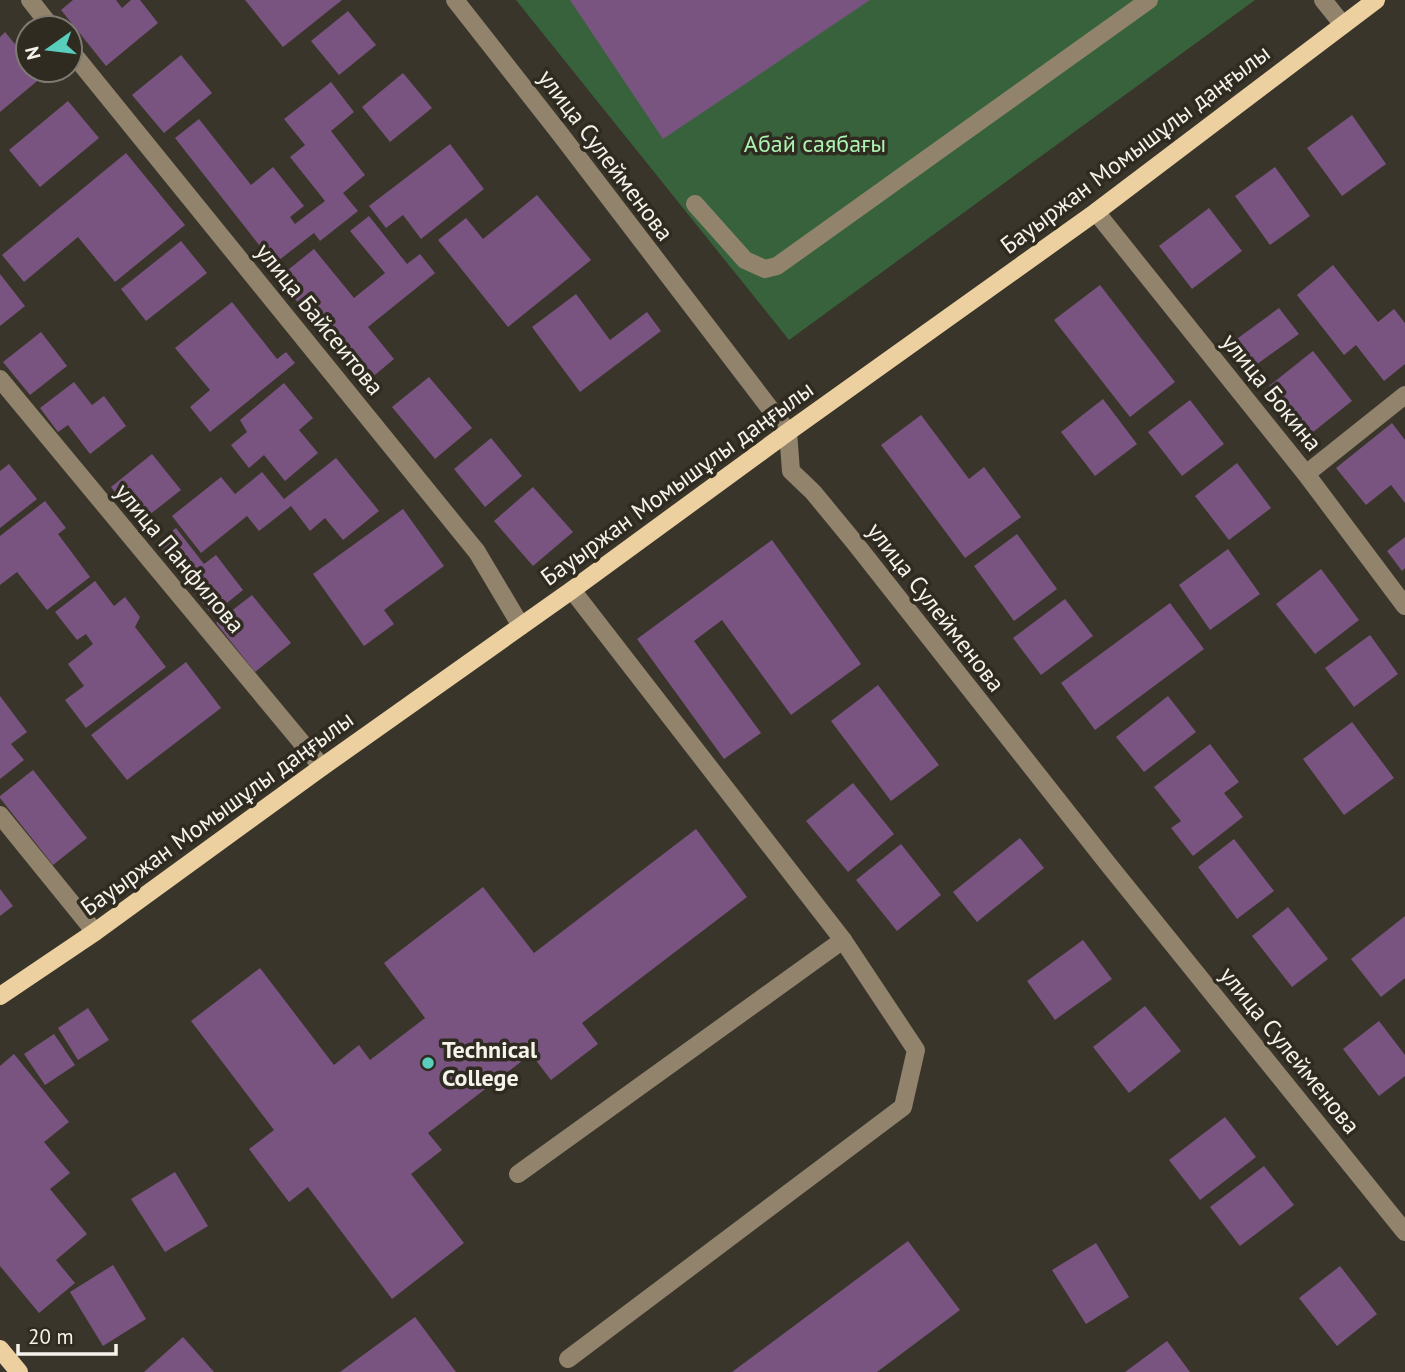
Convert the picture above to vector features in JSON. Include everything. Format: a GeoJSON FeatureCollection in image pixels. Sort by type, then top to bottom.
{"type":"FeatureCollection","features":[{"type":"Feature","properties":{"kind":"main road","name":"Бауыржан Момышұлы даңғылы"},"geometry":{"type":"LineString","coordinates":[[0,996],[95,932],[1096,212],[1376,0]]}},
{"type":"Feature","properties":{"kind":"main road"},"geometry":{"type":"LineString","coordinates":[[0,1349],[19,1372]]}},
{"type":"Feature","properties":{"kind":"street"},"geometry":{"type":"LineString","coordinates":[[30,0],[41,14]]}},
{"type":"Feature","properties":{"kind":"street","name":"улица Сулейменова"},"geometry":{"type":"LineString","coordinates":[[455,0],[788,432],[791,471],[813,492],[855,543],[1100,854],[1405,1232]]}},
{"type":"Feature","properties":{"kind":"street"},"geometry":{"type":"LineString","coordinates":[[695,204],[745,260],[765,269],[777,266],[1149,0]]}},
{"type":"Feature","properties":{"kind":"street"},"geometry":{"type":"LineString","coordinates":[[1323,0],[1343,25]]}},
{"type":"Feature","properties":{"kind":"street","name":"улица Байсеитова"},"geometry":{"type":"LineString","coordinates":[[84,67],[477,552],[522,626]]}},
{"type":"Feature","properties":{"kind":"street","name":"улица Бокина"},"geometry":{"type":"LineString","coordinates":[[1096,212],[1306,474],[1405,606]]}},
{"type":"Feature","properties":{"kind":"street","name":"улица Панфилова"},"geometry":{"type":"LineString","coordinates":[[0,379],[322,767]]}},
{"type":"Feature","properties":{"kind":"street"},"geometry":{"type":"LineString","coordinates":[[1306,474],[1405,395]]}},
{"type":"Feature","properties":{"kind":"street"},"geometry":{"type":"LineString","coordinates":[[568,1359],[903,1107],[916,1050],[843,940],[572,590]]}},
{"type":"Feature","properties":{"kind":"street"},"geometry":{"type":"LineString","coordinates":[[0,815],[95,932]]}},
{"type":"Feature","properties":{"kind":"street"},"geometry":{"type":"LineString","coordinates":[[518,1174],[843,940]]}},
{"type":"Feature","properties":{"kind":"green space","name":"Абай саябағы"},"geometry":{"type":"Polygon","coordinates":[[[516,0],[1255,0],[789,340],[516,0]]]}},
{"type":"Feature","properties":{"kind":"building"},"geometry":{"type":"Polygon","coordinates":[[[73,0],[116,0],[122,8],[131,0],[140,0],[158,23],[106,66],[84,39],[84,14],[64,14],[61,10],[73,0]]]}},
{"type":"Feature","properties":{"kind":"building"},"geometry":{"type":"Polygon","coordinates":[[[245,0],[342,0],[283,47],[245,0]]]}},
{"type":"Feature","properties":{"kind":"building"},"geometry":{"type":"Polygon","coordinates":[[[570,0],[870,0],[663,139],[570,0]]]}},
{"type":"Feature","properties":{"kind":"building"},"geometry":{"type":"Polygon","coordinates":[[[348,11],[376,45],[339,75],[311,41],[348,11]]]}},
{"type":"Feature","properties":{"kind":"building"},"geometry":{"type":"Polygon","coordinates":[[[5,32],[14,43],[14,84],[34,84],[0,112],[0,37],[5,32]]]}},
{"type":"Feature","properties":{"kind":"building"},"geometry":{"type":"Polygon","coordinates":[[[181,55],[212,93],[164,133],[132,95],[181,55]]]}},
{"type":"Feature","properties":{"kind":"building"},"geometry":{"type":"Polygon","coordinates":[[[403,73],[432,108],[390,142],[362,107],[403,73]]]}},
{"type":"Feature","properties":{"kind":"building"},"geometry":{"type":"Polygon","coordinates":[[[331,82],[354,112],[331,131],[365,175],[343,193],[358,211],[320,241],[314,233],[274,264],[175,138],[199,119],[251,185],[273,167],[304,206],[290,217],[295,224],[325,201],[290,157],[305,145],[284,119],[331,82]]]}},
{"type":"Feature","properties":{"kind":"building"},"geometry":{"type":"Polygon","coordinates":[[[68,101],[99,138],[40,187],[9,150],[68,101]]]}},
{"type":"Feature","properties":{"kind":"building"},"geometry":{"type":"Polygon","coordinates":[[[1352,115],[1386,164],[1342,196],[1307,148],[1352,115]]]}},
{"type":"Feature","properties":{"kind":"building"},"geometry":{"type":"Polygon","coordinates":[[[450,144],[484,189],[421,239],[403,215],[386,228],[369,206],[450,144]]]}},
{"type":"Feature","properties":{"kind":"building"},"geometry":{"type":"Polygon","coordinates":[[[126,153],[185,225],[115,282],[78,237],[24,282],[2,255],[126,153]]]}},
{"type":"Feature","properties":{"kind":"building"},"geometry":{"type":"Polygon","coordinates":[[[1275,167],[1310,216],[1270,245],[1235,196],[1275,167]]]}},
{"type":"Feature","properties":{"kind":"building"},"geometry":{"type":"Polygon","coordinates":[[[537,195],[591,260],[508,327],[438,240],[466,218],[483,239],[537,195]]]}},
{"type":"Feature","properties":{"kind":"building"},"geometry":{"type":"Polygon","coordinates":[[[1209,208],[1242,251],[1192,289],[1159,246],[1209,208]]]}},
{"type":"Feature","properties":{"kind":"building"},"geometry":{"type":"Polygon","coordinates":[[[369,216],[407,264],[420,254],[435,273],[368,327],[394,359],[364,384],[278,278],[314,249],[354,298],[385,273],[350,231],[369,216]]]}},
{"type":"Feature","properties":{"kind":"building"},"geometry":{"type":"Polygon","coordinates":[[[181,241],[207,273],[146,321],[121,289],[181,241]]]}},
{"type":"Feature","properties":{"kind":"building"},"geometry":{"type":"Polygon","coordinates":[[[1333,265],[1378,322],[1394,309],[1405,323],[1405,364],[1384,381],[1356,345],[1344,355],[1297,295],[1333,265]]]}},
{"type":"Feature","properties":{"kind":"building"},"geometry":{"type":"Polygon","coordinates":[[[0,274],[25,306],[0,326],[0,274]]]}},
{"type":"Feature","properties":{"kind":"building"},"geometry":{"type":"Polygon","coordinates":[[[1100,285],[1175,382],[1130,417],[1054,320],[1100,285]]]}},
{"type":"Feature","properties":{"kind":"building"},"geometry":{"type":"Polygon","coordinates":[[[576,294],[610,340],[647,312],[661,331],[580,392],[532,327],[576,294]]]}},
{"type":"Feature","properties":{"kind":"building"},"geometry":{"type":"Polygon","coordinates":[[[232,302],[277,359],[286,352],[295,363],[210,432],[190,407],[210,390],[175,348],[232,302]]]}},
{"type":"Feature","properties":{"kind":"building"},"geometry":{"type":"Polygon","coordinates":[[[1279,308],[1299,334],[1253,367],[1234,341],[1279,308]]]}},
{"type":"Feature","properties":{"kind":"building"},"geometry":{"type":"Polygon","coordinates":[[[41,332],[67,366],[30,395],[3,362],[41,332]]]}},
{"type":"Feature","properties":{"kind":"building"},"geometry":{"type":"Polygon","coordinates":[[[1313,351],[1352,401],[1308,436],[1269,386],[1313,351]]]}},
{"type":"Feature","properties":{"kind":"building"},"geometry":{"type":"Polygon","coordinates":[[[429,377],[472,428],[435,459],[392,407],[429,377]]]}},
{"type":"Feature","properties":{"kind":"building"},"geometry":{"type":"Polygon","coordinates":[[[74,382],[92,405],[104,396],[126,426],[90,454],[68,425],[58,432],[40,408],[74,382]]]}},
{"type":"Feature","properties":{"kind":"building"},"geometry":{"type":"Polygon","coordinates":[[[284,383],[313,418],[299,430],[318,453],[285,481],[264,455],[249,468],[231,445],[247,432],[240,420],[284,383]]]}},
{"type":"Feature","properties":{"kind":"building"},"geometry":{"type":"Polygon","coordinates":[[[1103,399],[1137,444],[1095,476],[1061,432],[1103,399]]]}},
{"type":"Feature","properties":{"kind":"building"},"geometry":{"type":"Polygon","coordinates":[[[1190,400],[1224,444],[1182,476],[1148,432],[1190,400]]]}},
{"type":"Feature","properties":{"kind":"building"},"geometry":{"type":"Polygon","coordinates":[[[921,415],[969,479],[984,467],[1021,517],[965,558],[881,445],[921,415]]]}},
{"type":"Feature","properties":{"kind":"building"},"geometry":{"type":"Polygon","coordinates":[[[1392,423],[1405,440],[1405,503],[1391,485],[1366,505],[1336,468],[1392,423]]]}},
{"type":"Feature","properties":{"kind":"building"},"geometry":{"type":"Polygon","coordinates":[[[491,438],[522,476],[485,507],[454,469],[491,438]]]}},
{"type":"Feature","properties":{"kind":"building"},"geometry":{"type":"Polygon","coordinates":[[[152,454],[181,490],[139,523],[111,487],[152,454]]]}},
{"type":"Feature","properties":{"kind":"building"},"geometry":{"type":"Polygon","coordinates":[[[336,458],[379,511],[343,540],[325,518],[310,531],[291,506],[259,531],[247,516],[201,553],[172,516],[221,477],[235,494],[262,472],[284,499],[336,458]]]}},
{"type":"Feature","properties":{"kind":"building"},"geometry":{"type":"Polygon","coordinates":[[[1237,463],[1271,508],[1229,540],[1195,496],[1237,463]]]}},
{"type":"Feature","properties":{"kind":"building"},"geometry":{"type":"Polygon","coordinates":[[[9,464],[37,499],[0,528],[0,471],[9,464]]]}},
{"type":"Feature","properties":{"kind":"building"},"geometry":{"type":"Polygon","coordinates":[[[533,487],[573,532],[533,566],[494,521],[533,487]]]}},
{"type":"Feature","properties":{"kind":"building"},"geometry":{"type":"Polygon","coordinates":[[[45,501],[66,528],[58,534],[90,577],[47,610],[17,572],[0,585],[0,536],[45,501]]]}},
{"type":"Feature","properties":{"kind":"building"},"geometry":{"type":"Polygon","coordinates":[[[403,509],[444,566],[384,610],[394,624],[364,646],[313,574],[403,509]]]}},
{"type":"Feature","properties":{"kind":"building"},"geometry":{"type":"Polygon","coordinates":[[[176,528],[204,564],[216,555],[243,590],[212,615],[156,543],[176,528]]]}},
{"type":"Feature","properties":{"kind":"building"},"geometry":{"type":"Polygon","coordinates":[[[1017,534],[1057,589],[1014,621],[974,566],[1017,534]]]}},
{"type":"Feature","properties":{"kind":"building"},"geometry":{"type":"Polygon","coordinates":[[[1405,537],[1405,568],[1402,571],[1387,551],[1405,537]]]}},
{"type":"Feature","properties":{"kind":"building"},"geometry":{"type":"Polygon","coordinates":[[[772,540],[861,664],[791,715],[722,620],[694,641],[761,733],[724,759],[637,639],[772,540]]]}},
{"type":"Feature","properties":{"kind":"building"},"geometry":{"type":"Polygon","coordinates":[[[1228,549],[1260,594],[1210,630],[1179,585],[1228,549]]]}},
{"type":"Feature","properties":{"kind":"building"},"geometry":{"type":"Polygon","coordinates":[[[1321,569],[1359,620],[1315,654],[1276,604],[1321,569]]]}},
{"type":"Feature","properties":{"kind":"building"},"geometry":{"type":"Polygon","coordinates":[[[95,581],[114,606],[125,597],[140,617],[135,627],[166,667],[86,728],[65,700],[84,686],[68,664],[93,644],[86,634],[77,640],[55,612],[95,581]]]}},
{"type":"Feature","properties":{"kind":"building"},"geometry":{"type":"Polygon","coordinates":[[[252,595],[291,643],[255,672],[216,623],[252,595]]]}},
{"type":"Feature","properties":{"kind":"building"},"geometry":{"type":"Polygon","coordinates":[[[1065,599],[1093,636],[1041,675],[1013,638],[1065,599]]]}},
{"type":"Feature","properties":{"kind":"building"},"geometry":{"type":"Polygon","coordinates":[[[1170,603],[1204,649],[1095,730],[1061,683],[1170,603]]]}},
{"type":"Feature","properties":{"kind":"building"},"geometry":{"type":"Polygon","coordinates":[[[1370,635],[1398,674],[1354,707],[1325,668],[1370,635]]]}},
{"type":"Feature","properties":{"kind":"building"},"geometry":{"type":"Polygon","coordinates":[[[186,662],[221,708],[127,780],[91,735],[186,662]]]}},
{"type":"Feature","properties":{"kind":"building"},"geometry":{"type":"Polygon","coordinates":[[[878,685],[939,765],[891,801],[831,721],[878,685]]]}},
{"type":"Feature","properties":{"kind":"building"},"geometry":{"type":"Polygon","coordinates":[[[0,696],[27,732],[11,744],[24,760],[0,779],[0,696]]]}},
{"type":"Feature","properties":{"kind":"building"},"geometry":{"type":"Polygon","coordinates":[[[1168,696],[1196,732],[1144,772],[1116,737],[1168,696]]]}},
{"type":"Feature","properties":{"kind":"building"},"geometry":{"type":"Polygon","coordinates":[[[1352,722],[1394,778],[1344,815],[1303,759],[1352,722]]]}},
{"type":"Feature","properties":{"kind":"building"},"geometry":{"type":"Polygon","coordinates":[[[1210,744],[1239,782],[1224,793],[1243,817],[1193,856],[1171,828],[1181,821],[1154,787],[1210,744]]]}},
{"type":"Feature","properties":{"kind":"building"},"geometry":{"type":"Polygon","coordinates":[[[33,770],[87,838],[53,865],[0,798],[33,770]]]}},
{"type":"Feature","properties":{"kind":"building"},"geometry":{"type":"Polygon","coordinates":[[[853,783],[894,834],[848,872],[806,821],[853,783]]]}},
{"type":"Feature","properties":{"kind":"building","name":"Technical College"},"geometry":{"type":"Polygon","coordinates":[[[696,829],[747,897],[582,1023],[598,1044],[551,1080],[531,1054],[428,1133],[442,1150],[411,1174],[464,1243],[392,1299],[308,1187],[289,1202],[249,1149],[274,1130],[191,1021],[260,968],[334,1065],[359,1045],[370,1060],[425,1018],[384,963],[483,887],[534,953],[696,829]]]}},
{"type":"Feature","properties":{"kind":"building"},"geometry":{"type":"Polygon","coordinates":[[[1020,838],[1044,868],[977,922],[953,892],[1020,838]]]}},
{"type":"Feature","properties":{"kind":"building"},"geometry":{"type":"Polygon","coordinates":[[[1234,839],[1274,891],[1237,919],[1198,867],[1234,839]]]}},
{"type":"Feature","properties":{"kind":"building"},"geometry":{"type":"Polygon","coordinates":[[[901,844],[941,895],[897,931],[856,880],[901,844]]]}},
{"type":"Feature","properties":{"kind":"building"},"geometry":{"type":"Polygon","coordinates":[[[0,889],[13,906],[0,916],[0,889]]]}},
{"type":"Feature","properties":{"kind":"building"},"geometry":{"type":"Polygon","coordinates":[[[1288,907],[1328,959],[1292,987],[1252,936],[1288,907]]]}},
{"type":"Feature","properties":{"kind":"building"},"geometry":{"type":"Polygon","coordinates":[[[1405,916],[1405,978],[1381,997],[1351,959],[1405,916]]]}},
{"type":"Feature","properties":{"kind":"building"},"geometry":{"type":"Polygon","coordinates":[[[1083,940],[1112,979],[1055,1020],[1027,981],[1083,940]]]}},
{"type":"Feature","properties":{"kind":"building"},"geometry":{"type":"Polygon","coordinates":[[[1145,1006],[1181,1051],[1129,1093],[1093,1047],[1145,1006]]]}},
{"type":"Feature","properties":{"kind":"building"},"geometry":{"type":"Polygon","coordinates":[[[88,1008],[109,1040],[78,1060],[58,1028],[88,1008]]]}},
{"type":"Feature","properties":{"kind":"building"},"geometry":{"type":"Polygon","coordinates":[[[1379,1021],[1405,1055],[1405,1076],[1379,1096],[1343,1049],[1379,1021]]]}},
{"type":"Feature","properties":{"kind":"building"},"geometry":{"type":"Polygon","coordinates":[[[54,1034],[75,1065],[45,1085],[24,1054],[54,1034]]]}},
{"type":"Feature","properties":{"kind":"building"},"geometry":{"type":"Polygon","coordinates":[[[14,1054],[69,1122],[44,1142],[70,1173],[50,1189],[87,1234],[56,1260],[75,1283],[39,1313],[0,1266],[0,1066],[14,1054]]]}},
{"type":"Feature","properties":{"kind":"building"},"geometry":{"type":"Polygon","coordinates":[[[1225,1117],[1256,1157],[1200,1200],[1169,1160],[1225,1117]]]}},
{"type":"Feature","properties":{"kind":"building"},"geometry":{"type":"Polygon","coordinates":[[[1264,1166],[1294,1205],[1240,1246],[1210,1207],[1264,1166]]]}},
{"type":"Feature","properties":{"kind":"building"},"geometry":{"type":"Polygon","coordinates":[[[175,1172],[208,1226],[165,1252],[131,1199],[175,1172]]]}},
{"type":"Feature","properties":{"kind":"building"},"geometry":{"type":"Polygon","coordinates":[[[908,1241],[960,1310],[877,1372],[732,1372],[908,1241]]]}},
{"type":"Feature","properties":{"kind":"building"},"geometry":{"type":"Polygon","coordinates":[[[1096,1243],[1129,1297],[1086,1324],[1052,1270],[1096,1243]]]}},
{"type":"Feature","properties":{"kind":"building"},"geometry":{"type":"Polygon","coordinates":[[[113,1265],[146,1319],[103,1346],[70,1292],[113,1265]]]}},
{"type":"Feature","properties":{"kind":"building"},"geometry":{"type":"Polygon","coordinates":[[[1340,1266],[1377,1314],[1337,1346],[1299,1298],[1340,1266]]]}},
{"type":"Feature","properties":{"kind":"building"},"geometry":{"type":"Polygon","coordinates":[[[415,1317],[456,1372],[340,1372],[415,1317]]]}},
{"type":"Feature","properties":{"kind":"building"},"geometry":{"type":"Polygon","coordinates":[[[183,1337],[214,1372],[144,1372],[183,1337]]]}},
{"type":"Feature","properties":{"kind":"building"},"geometry":{"type":"Polygon","coordinates":[[[1167,1341],[1190,1372],[1125,1372],[1167,1341]]]}},
{"type":"Feature","properties":{"kind":"place","name":"Technical College"},"geometry":{"type":"Point","coordinates":[428,1063]}}]}
